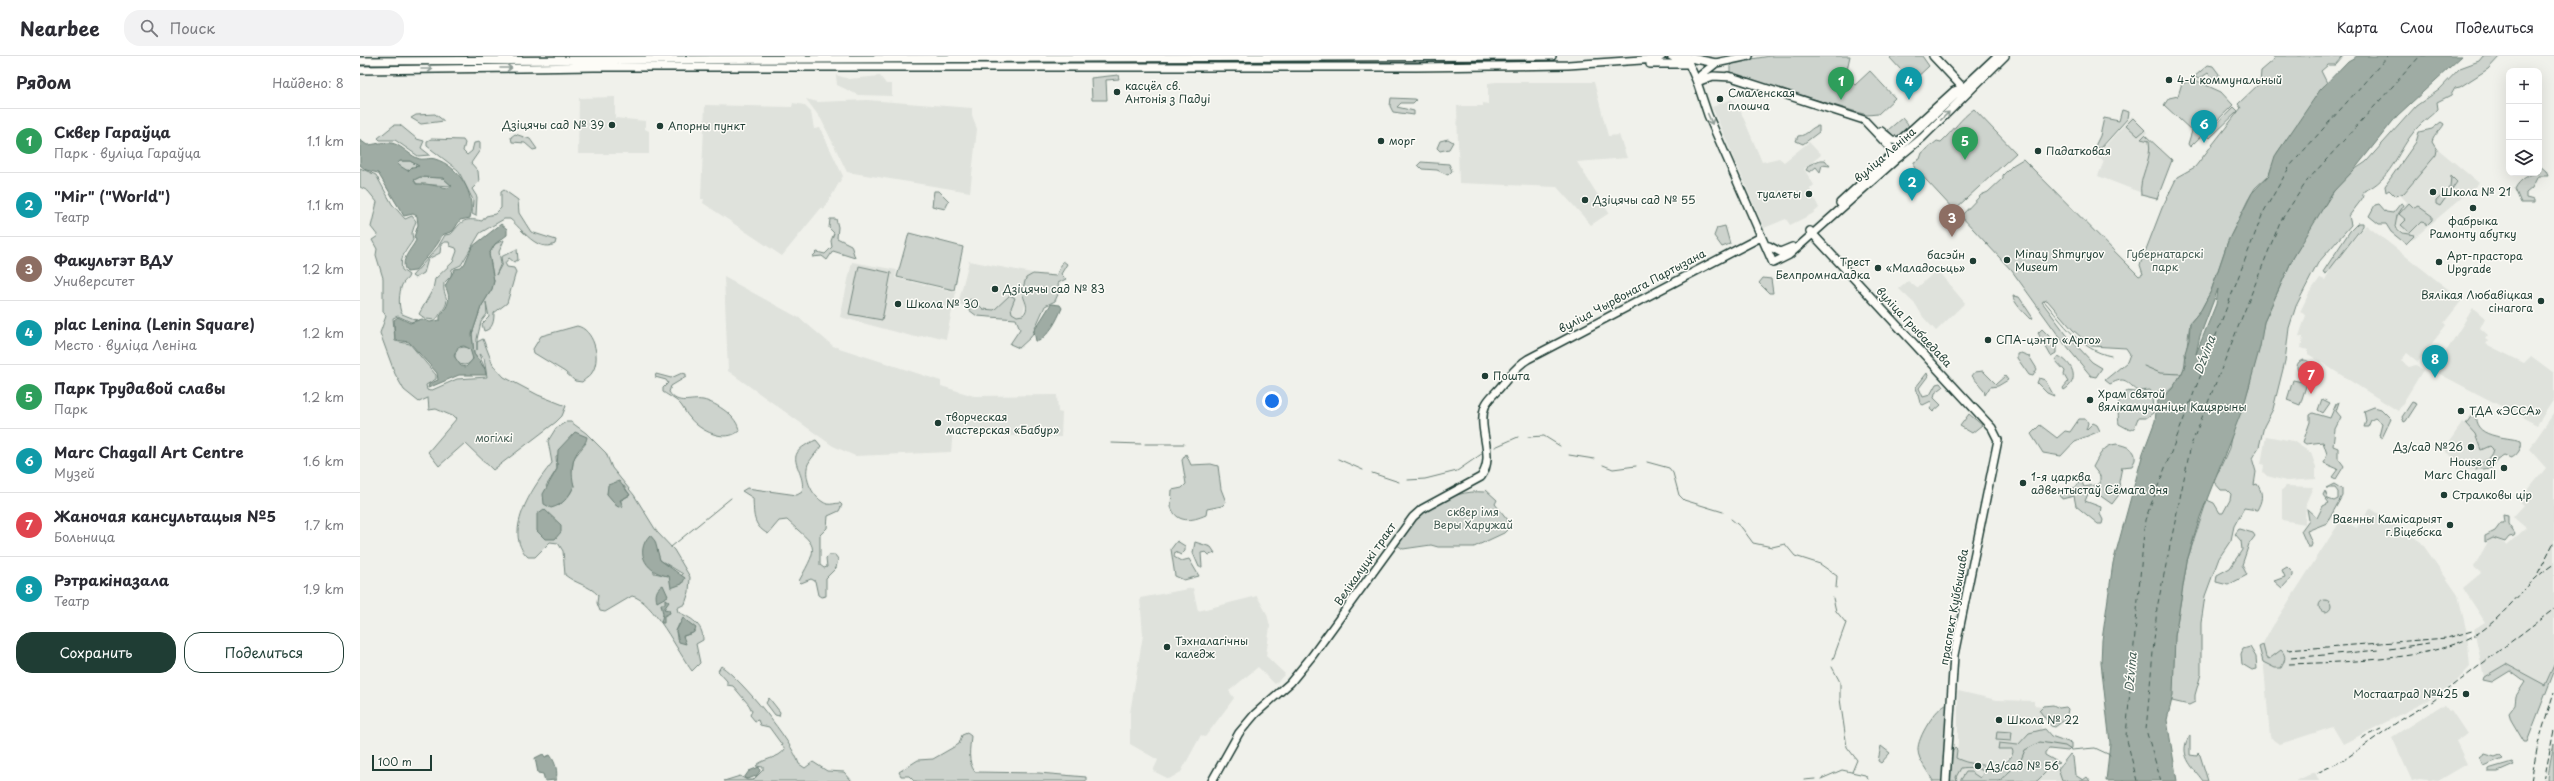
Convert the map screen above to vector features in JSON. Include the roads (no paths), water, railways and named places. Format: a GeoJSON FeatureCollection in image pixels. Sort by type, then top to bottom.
{"type":"FeatureCollection","features":[{"type":"Feature","properties":{"kind":"main road"},"geometry":{"type":"LineString","coordinates":[[360,61],[527,57],[1194,58],[1552,56]]}},
{"type":"Feature","properties":{"kind":"main road"},"geometry":{"type":"LineString","coordinates":[[1568,56],[1568,65]]}},
{"type":"Feature","properties":{"kind":"main road"},"geometry":{"type":"LineString","coordinates":[[360,70],[646,67],[1194,68],[1568,65],[1656,59],[1662,56]]}},
{"type":"Feature","properties":{"kind":"main road"},"geometry":{"type":"LineString","coordinates":[[1671,56],[1716,63]]}},
{"type":"Feature","properties":{"kind":"main road"},"geometry":{"type":"LineString","coordinates":[[1680,56],[1689,59]]}},
{"type":"Feature","properties":{"kind":"main road"},"geometry":{"type":"LineString","coordinates":[[1698,82],[1701,75],[1716,63],[1749,56]]}},
{"type":"Feature","properties":{"kind":"main road"},"geometry":{"type":"LineString","coordinates":[[1933,56],[1965,91]]}},
{"type":"Feature","properties":{"kind":"main road","name":"вуліца Леніна"},"geometry":{"type":"LineString","coordinates":[[1774,261],[1812,232],[1897,154],[1922,138],[1997,56]]}},
{"type":"Feature","properties":{"kind":"main road","name":"вуліца Леніна"},"geometry":{"type":"LineString","coordinates":[[1965,91],[2005,56]]}},
{"type":"Feature","properties":{"kind":"main road"},"geometry":{"type":"LineString","coordinates":[[527,57],[527,68]]}},
{"type":"Feature","properties":{"kind":"main road"},"geometry":{"type":"LineString","coordinates":[[1353,57],[1354,67]]}},
{"type":"Feature","properties":{"kind":"main road"},"geometry":{"type":"LineString","coordinates":[[646,58],[646,67]]}},
{"type":"Feature","properties":{"kind":"main road"},"geometry":{"type":"LineString","coordinates":[[1194,58],[1194,68]]}},
{"type":"Feature","properties":{"kind":"main road"},"geometry":{"type":"LineString","coordinates":[[1604,62],[1689,59]]}},
{"type":"Feature","properties":{"kind":"main road"},"geometry":{"type":"LineString","coordinates":[[1689,59],[1698,82],[1708,116],[1761,237],[1774,261]]}},
{"type":"Feature","properties":{"kind":"main road"},"geometry":{"type":"LineString","coordinates":[[1726,60],[1723,68],[1728,76],[1864,120],[1897,154]]}},
{"type":"Feature","properties":{"kind":"main road"},"geometry":{"type":"LineString","coordinates":[[402,61],[402,69]]}},
{"type":"Feature","properties":{"kind":"main road"},"geometry":{"type":"LineString","coordinates":[[1698,82],[1713,76],[1728,76],[1866,118],[1892,140],[1897,141],[1954,91],[1965,91]]}},
{"type":"Feature","properties":{"kind":"main road","name":"вуліца Леніна"},"geometry":{"type":"LineString","coordinates":[[1774,261],[1812,232]]}},
{"type":"Feature","properties":{"kind":"main road","name":"вуліца Грыбаедава"},"geometry":{"type":"LineString","coordinates":[[1812,232],[1992,428],[1998,440]]}},
{"type":"Feature","properties":{"kind":"main road"},"geometry":{"type":"LineString","coordinates":[[1761,237],[1769,246],[1780,252],[1792,247]]}},
{"type":"Feature","properties":{"kind":"main road","name":"вуліца Чырвонага Партызана"},"geometry":{"type":"LineString","coordinates":[[1515,368],[1530,357],[1761,237]]}},
{"type":"Feature","properties":{"kind":"main road"},"geometry":{"type":"LineString","coordinates":[[1769,246],[1774,261]]}},
{"type":"Feature","properties":{"kind":"main road","name":"Велікалуцкі тракт"},"geometry":{"type":"LineString","coordinates":[[1212,781],[1239,733],[1255,714],[1290,683],[1312,656],[1413,517],[1422,509],[1481,477],[1485,471],[1488,456],[1484,431],[1484,410],[1489,399],[1515,368]]}},
{"type":"Feature","properties":{"kind":"main road","name":"праспект Куйбышава"},"geometry":{"type":"LineString","coordinates":[[1946,781],[1954,655],[1998,440]]}},
{"type":"Feature","properties":{"kind":"water","name":"Dźvina"},"geometry":{"type":"Polygon","coordinates":[[[2357,56],[2462,56],[2397,116],[2354,170],[2332,193],[2292,260],[2264,322],[2260,347],[2244,405],[2200,517],[2187,561],[2175,636],[2173,695],[2167,720],[2177,781],[2106,781],[2110,743],[2101,663],[2102,640],[2113,563],[2143,453],[2155,421],[2157,402],[2172,389],[2182,373],[2186,363],[2185,353],[2189,340],[2190,323],[2201,310],[2211,291],[2228,241],[2252,193],[2269,175],[2275,156],[2320,90],[2348,61],[2357,56]],[[2218,289],[2200,336],[2196,354],[2216,304],[2218,289]]]}},
{"type":"Feature","properties":{"kind":"water"},"geometry":{"type":"Polygon","coordinates":[[[360,140],[367,145],[385,142],[394,144],[417,158],[433,159],[444,163],[458,174],[464,182],[470,200],[470,218],[460,220],[453,231],[442,235],[434,249],[415,271],[407,272],[404,264],[407,255],[416,240],[414,237],[418,225],[417,216],[413,214],[404,216],[378,173],[366,170],[360,165],[360,140]],[[400,161],[397,164],[408,171],[412,167],[419,166],[410,161],[400,161]],[[420,177],[414,180],[416,184],[426,184],[448,188],[452,186],[443,178],[420,177]]]}},
{"type":"Feature","properties":{"kind":"water"},"geometry":{"type":"Polygon","coordinates":[[[501,224],[507,229],[507,235],[495,244],[489,254],[494,281],[492,289],[481,307],[472,334],[474,354],[485,369],[486,375],[459,375],[428,388],[429,384],[438,380],[437,373],[409,342],[395,340],[394,320],[398,317],[410,323],[422,319],[430,322],[440,320],[440,316],[449,299],[445,286],[455,269],[461,268],[465,263],[472,247],[501,224]],[[464,346],[458,347],[454,356],[461,366],[466,367],[473,359],[470,349],[464,346]]]}},
{"type":"Feature","properties":{"kind":"water"},"geometry":{"type":"Polygon","coordinates":[[[1051,304],[1060,305],[1062,308],[1050,330],[1043,338],[1036,341],[1034,331],[1051,304]]]}},
{"type":"Feature","properties":{"kind":"water"},"geometry":{"type":"Polygon","coordinates":[[[575,432],[587,437],[585,443],[578,451],[574,459],[572,477],[574,486],[565,500],[559,505],[551,508],[544,504],[543,494],[557,469],[558,450],[575,432]]]}},
{"type":"Feature","properties":{"kind":"water"},"geometry":{"type":"Polygon","coordinates":[[[619,481],[630,495],[620,500],[623,506],[618,507],[607,494],[608,485],[619,481]]]}},
{"type":"Feature","properties":{"kind":"water"},"geometry":{"type":"Polygon","coordinates":[[[544,509],[561,525],[561,532],[555,539],[545,539],[537,531],[537,514],[544,509]]]}},
{"type":"Feature","properties":{"kind":"water"},"geometry":{"type":"Polygon","coordinates":[[[650,535],[655,541],[660,560],[685,578],[682,584],[671,588],[669,576],[655,571],[645,562],[643,549],[645,542],[650,535]]]}},
{"type":"Feature","properties":{"kind":"water"},"geometry":{"type":"Polygon","coordinates":[[[663,585],[668,596],[657,602],[657,592],[663,585]]]}},
{"type":"Feature","properties":{"kind":"water"},"geometry":{"type":"Polygon","coordinates":[[[665,599],[669,602],[664,609],[669,610],[670,613],[664,616],[664,623],[661,623],[663,614],[661,604],[665,604],[665,599]]]}},
{"type":"Feature","properties":{"kind":"water"},"geometry":{"type":"Polygon","coordinates":[[[683,618],[696,628],[693,633],[683,636],[686,644],[679,642],[676,631],[683,618]]]}},
{"type":"Feature","properties":{"kind":"water"},"geometry":{"type":"Polygon","coordinates":[[[543,754],[545,757],[550,755],[554,761],[557,771],[556,780],[545,781],[543,774],[538,773],[535,758],[543,754]]]}},
{"type":"Feature","properties":{"kind":"water"},"geometry":{"type":"Polygon","coordinates":[[[759,767],[760,771],[756,776],[748,779],[744,778],[749,771],[759,767]]]}},
{"type":"Feature","properties":{"kind":"waterway"},"geometry":{"type":"LineString","coordinates":[[2044,301],[2081,342],[2100,353],[2111,356]]}},
{"type":"Feature","properties":{"kind":"waterway"},"geometry":{"type":"LineString","coordinates":[[2144,366],[2160,373],[2181,374]]}},
{"type":"Feature","properties":{"kind":"waterway"},"geometry":{"type":"LineString","coordinates":[[1528,437],[1544,436],[1560,446]]}},
{"type":"Feature","properties":{"kind":"waterway"},"geometry":{"type":"LineString","coordinates":[[1495,447],[1518,437]]}},
{"type":"Feature","properties":{"kind":"waterway"},"geometry":{"type":"LineString","coordinates":[[1111,443],[1141,444]]}},
{"type":"Feature","properties":{"kind":"waterway"},"geometry":{"type":"LineString","coordinates":[[1145,444],[1184,444]]}},
{"type":"Feature","properties":{"kind":"waterway"},"geometry":{"type":"LineString","coordinates":[[1408,480],[1425,479],[1457,471],[1483,453]]}},
{"type":"Feature","properties":{"kind":"waterway"},"geometry":{"type":"LineString","coordinates":[[1569,455],[1594,459]]}},
{"type":"Feature","properties":{"kind":"waterway"},"geometry":{"type":"LineString","coordinates":[[1338,459],[1363,470]]}},
{"type":"Feature","properties":{"kind":"waterway"},"geometry":{"type":"LineString","coordinates":[[1647,462],[1669,468],[1673,473],[1679,495],[1684,500],[1723,512]]}},
{"type":"Feature","properties":{"kind":"waterway"},"geometry":{"type":"LineString","coordinates":[[1603,465],[1613,469],[1636,466]]}},
{"type":"Feature","properties":{"kind":"waterway"},"geometry":{"type":"LineString","coordinates":[[1372,473],[1399,482]]}},
{"type":"Feature","properties":{"kind":"waterway"},"geometry":{"type":"LineString","coordinates":[[671,547],[731,498]]}},
{"type":"Feature","properties":{"kind":"waterway"},"geometry":{"type":"LineString","coordinates":[[1731,519],[1742,528],[1753,543],[1772,547],[1785,544],[1795,556],[1820,564],[1837,576],[1836,588]]}},
{"type":"Feature","properties":{"kind":"waterway"},"geometry":{"type":"LineString","coordinates":[[1833,598],[1836,611],[1846,623],[1833,659]]}},
{"type":"Feature","properties":{"kind":"waterway"},"geometry":{"type":"LineString","coordinates":[[1832,667],[1840,682],[1840,699],[1847,747],[1857,760],[1852,772]]}},
{"type":"Feature","properties":{"kind":"waterway"},"geometry":{"type":"LineString","coordinates":[[1999,781],[2020,762],[2025,750],[2040,742],[2065,746],[2071,750],[2095,748],[2110,755]]}},
{"type":"Feature","properties":{"kind":"waterway"},"geometry":{"type":"LineString","coordinates":[[1821,779],[1842,770],[1865,775],[1868,779]]}},
{"type":"Feature","properties":{"kind":"waterway"},"geometry":{"type":"LineString","coordinates":[[1804,780],[1815,779]]}},
{"type":"Feature","properties":{"kind":"railway"},"geometry":{"type":"LineString","coordinates":[[2538,573],[2554,542]]}},
{"type":"Feature","properties":{"kind":"railway"},"geometry":{"type":"LineString","coordinates":[[2289,664],[2362,661],[2390,658],[2442,648],[2464,640],[2483,630],[2535,579],[2554,564]]}},
{"type":"Feature","properties":{"kind":"railway"},"geometry":{"type":"LineString","coordinates":[[2317,773],[2344,760],[2399,721],[2433,701],[2554,609]]}},
{"type":"Feature","properties":{"kind":"railway"},"geometry":{"type":"LineString","coordinates":[[2287,650],[2447,638],[2472,631]]}},
{"type":"Feature","properties":{"kind":"railway"},"geometry":{"type":"LineString","coordinates":[[2389,649],[2429,643]]}},
{"type":"Feature","properties":{"kind":"railway"},"geometry":{"type":"LineString","coordinates":[[2291,658],[2379,650]]}},
{"type":"Feature","properties":{"kind":"railway"},"geometry":{"type":"LineString","coordinates":[[2531,781],[2538,744],[2554,692]]}},
{"type":"Feature","properties":{"kind":"railway"},"geometry":{"type":"LineString","coordinates":[[2361,738],[2381,729]]}},
{"type":"Feature","properties":{"kind":"railway"},"geometry":{"type":"LineString","coordinates":[[2544,781],[2554,730]]}},
{"type":"Feature","properties":{"kind":"place","name":"4-й коммунальный"},"geometry":{"type":"Point","coordinates":[2169,80]}},
{"type":"Feature","properties":{"kind":"place","name":"касцёл св. Антонія з Падуі"},"geometry":{"type":"Point","coordinates":[1117,92]}},
{"type":"Feature","properties":{"kind":"place","name":"Смаленская плошча"},"geometry":{"type":"Point","coordinates":[1720,99]}},
{"type":"Feature","properties":{"kind":"place","name":"Сквер Гараўца"},"geometry":{"type":"Point","coordinates":[1841,100]}},
{"type":"Feature","properties":{"kind":"place","name":"plac Lenina (Lenin Square)"},"geometry":{"type":"Point","coordinates":[1909,100]}},
{"type":"Feature","properties":{"kind":"place","name":"Дзіцячы сад № 39"},"geometry":{"type":"Point","coordinates":[612,125]}},
{"type":"Feature","properties":{"kind":"place","name":"Апорны пункт"},"geometry":{"type":"Point","coordinates":[660,126]}},
{"type":"Feature","properties":{"kind":"place","name":"морг"},"geometry":{"type":"Point","coordinates":[1381,141]}},
{"type":"Feature","properties":{"kind":"place","name":"Marc Chagall Art Centre"},"geometry":{"type":"Point","coordinates":[2204,143]}},
{"type":"Feature","properties":{"kind":"place","name":"Падатковая"},"geometry":{"type":"Point","coordinates":[2038,151]}},
{"type":"Feature","properties":{"kind":"place","name":"Парк Трудавой славы"},"geometry":{"type":"Point","coordinates":[1965,160]}},
{"type":"Feature","properties":{"kind":"place","name":"Школа № 21"},"geometry":{"type":"Point","coordinates":[2433,192]}},
{"type":"Feature","properties":{"kind":"place","name":"туалеты"},"geometry":{"type":"Point","coordinates":[1809,194]}},
{"type":"Feature","properties":{"kind":"place","name":"Дзіцячы сад № 55"},"geometry":{"type":"Point","coordinates":[1585,200]}},
{"type":"Feature","properties":{"kind":"place","name":"\"Mir\" (\"World\")"},"geometry":{"type":"Point","coordinates":[1912,201]}},
{"type":"Feature","properties":{"kind":"place","name":"фабрыка Рамонту абутку"},"geometry":{"type":"Point","coordinates":[2473,208]}},
{"type":"Feature","properties":{"kind":"place","name":"Факультэт ВДУ"},"geometry":{"type":"Point","coordinates":[1952,237]}},
{"type":"Feature","properties":{"kind":"place","name":"Minay Shmyryov Museum"},"geometry":{"type":"Point","coordinates":[2007,260]}},
{"type":"Feature","properties":{"kind":"place","name":"басэйн «Маладосьць»"},"geometry":{"type":"Point","coordinates":[1973,261]}},
{"type":"Feature","properties":{"kind":"place","name":"Арт-прастора Upgrade"},"geometry":{"type":"Point","coordinates":[2439,262]}},
{"type":"Feature","properties":{"kind":"place","name":"Трест Белпромналадка"},"geometry":{"type":"Point","coordinates":[1878,268]}},
{"type":"Feature","properties":{"kind":"place","name":"Дзіцячы сад № 83"},"geometry":{"type":"Point","coordinates":[995,289]}},
{"type":"Feature","properties":{"kind":"place","name":"Вялікая Любавіцкая сінагога"},"geometry":{"type":"Point","coordinates":[2541,301]}},
{"type":"Feature","properties":{"kind":"place","name":"Школа № 30"},"geometry":{"type":"Point","coordinates":[898,304]}},
{"type":"Feature","properties":{"kind":"place","name":"СПА-цэнтр «Арго»"},"geometry":{"type":"Point","coordinates":[1988,340]}},
{"type":"Feature","properties":{"kind":"place","name":"Пошта"},"geometry":{"type":"Point","coordinates":[1485,376]}},
{"type":"Feature","properties":{"kind":"place","name":"Рэтракіназала"},"geometry":{"type":"Point","coordinates":[2435,378]}},
{"type":"Feature","properties":{"kind":"place","name":"Жаночая кансультацыя №5"},"geometry":{"type":"Point","coordinates":[2311,394]}},
{"type":"Feature","properties":{"kind":"place","name":"Храм святой вялікамучаніцы Кацярыны"},"geometry":{"type":"Point","coordinates":[2090,400]}},
{"type":"Feature","properties":{"kind":"place","name":"ТДА «ЭССА»"},"geometry":{"type":"Point","coordinates":[2461,411]}},
{"type":"Feature","properties":{"kind":"place","name":"творческая мастерская «Бабур»"},"geometry":{"type":"Point","coordinates":[938,423]}},
{"type":"Feature","properties":{"kind":"place","name":"Дз/сад №26"},"geometry":{"type":"Point","coordinates":[2471,447]}},
{"type":"Feature","properties":{"kind":"place","name":"House of Marc Chagall"},"geometry":{"type":"Point","coordinates":[2504,468]}},
{"type":"Feature","properties":{"kind":"place","name":"1-я царква адвентыстаў Сёмага дня"},"geometry":{"type":"Point","coordinates":[2023,483]}},
{"type":"Feature","properties":{"kind":"place","name":"Стралковы цір"},"geometry":{"type":"Point","coordinates":[2444,495]}},
{"type":"Feature","properties":{"kind":"place","name":"Ваенны Камісарыят г.Віцебска"},"geometry":{"type":"Point","coordinates":[2450,525]}},
{"type":"Feature","properties":{"kind":"place","name":"Тэхналагічны каледж"},"geometry":{"type":"Point","coordinates":[1167,647]}},
{"type":"Feature","properties":{"kind":"place","name":"Мостаатрад №425"},"geometry":{"type":"Point","coordinates":[2466,694]}},
{"type":"Feature","properties":{"kind":"place","name":"Школа № 22"},"geometry":{"type":"Point","coordinates":[1999,720]}},
{"type":"Feature","properties":{"kind":"place","name":"Дз/сад № 56"},"geometry":{"type":"Point","coordinates":[1978,766]}},
{"type":"Feature","properties":{"kind":"park label","name":"Губернатарскі парк"},"geometry":{"type":"Point","coordinates":[2165,260]}},
{"type":"Feature","properties":{"kind":"park label","name":"могілкі"},"geometry":{"type":"Point","coordinates":[494,438]}},
{"type":"Feature","properties":{"kind":"park label","name":"сквер імя Веры Харужай"},"geometry":{"type":"Point","coordinates":[1473,518]}}]}
